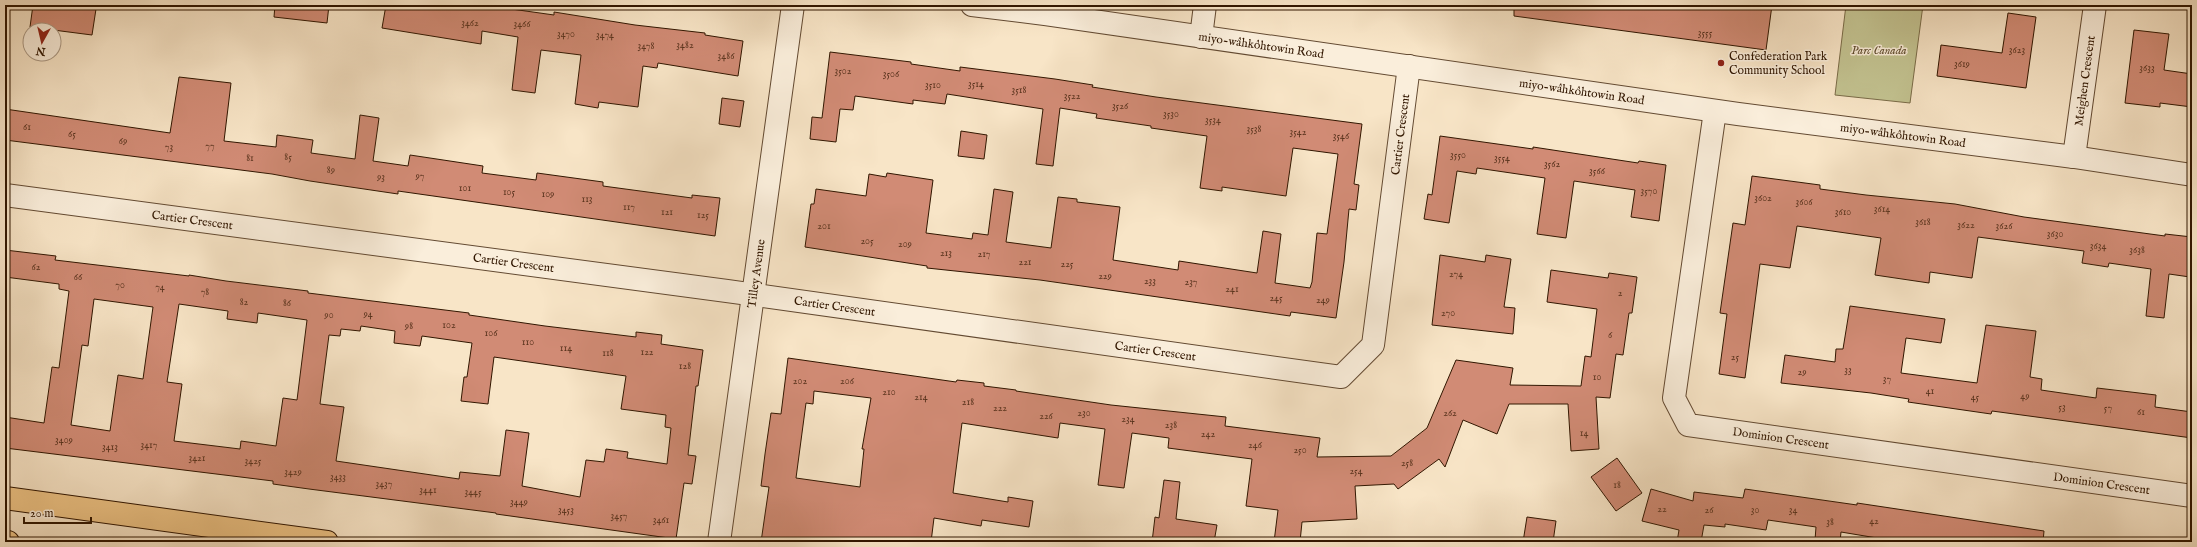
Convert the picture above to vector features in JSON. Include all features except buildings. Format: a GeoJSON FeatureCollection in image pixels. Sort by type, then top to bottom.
{"type":"FeatureCollection","features":[{"type":"Feature","properties":{"kind":"main road"},"geometry":{"type":"LineString","coordinates":[[5,498],[327,542]]}},
{"type":"Feature","properties":{"kind":"street","name":"Tilley Avenue"},"geometry":{"type":"LineString","coordinates":[[718,542],[793,5]]}},
{"type":"Feature","properties":{"kind":"street","name":"miyo-wâhkôhtowin Road"},"geometry":{"type":"LineString","coordinates":[[972,5],[1410,66],[1715,111],[1905,137],[2074,157],[2192,175]]}},
{"type":"Feature","properties":{"kind":"street"},"geometry":{"type":"LineString","coordinates":[[1201,37],[1205,5]]}},
{"type":"Feature","properties":{"kind":"street","name":"Meighen Crescent"},"geometry":{"type":"LineString","coordinates":[[2074,157],[2095,5]]}},
{"type":"Feature","properties":{"kind":"street","name":"Cartier Crescent"},"geometry":{"type":"LineString","coordinates":[[5,195],[753,295],[1341,376],[1372,345],[1410,66]]}},
{"type":"Feature","properties":{"kind":"street","name":"Dominion Crescent"},"geometry":{"type":"LineString","coordinates":[[1715,111],[1674,398],[1688,425],[2192,496]]}},
{"type":"Feature","properties":{"kind":"green space","name":"Parc Canada"},"geometry":{"type":"Polygon","coordinates":[[[1846,5],[1923,5],[1910,103],[1835,95],[1846,5]]]}},
{"type":"Feature","properties":{"kind":"place","name":"Confederation Park Community School"},"geometry":{"type":"Point","coordinates":[1721,63]}}]}
